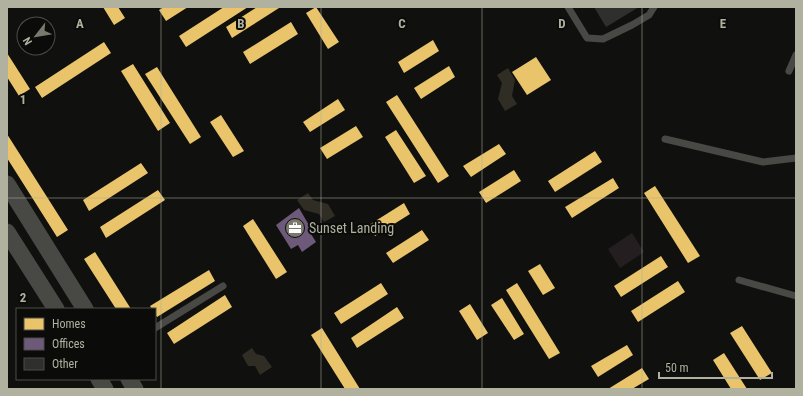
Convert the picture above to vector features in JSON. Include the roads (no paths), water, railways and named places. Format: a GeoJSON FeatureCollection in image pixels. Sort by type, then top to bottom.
{"type":"FeatureCollection","features":[{"type":"Feature","properties":{"kind":"street"},"geometry":{"type":"LineString","coordinates":[[7,184],[84,308]]}},
{"type":"Feature","properties":{"kind":"street"},"geometry":{"type":"LineString","coordinates":[[7,232],[55,308]]}},
{"type":"Feature","properties":{"kind":"street"},"geometry":{"type":"LineString","coordinates":[[100,380],[105,389]]}},
{"type":"Feature","properties":{"kind":"street"},"geometry":{"type":"LineString","coordinates":[[130,380],[135,389]]}},
{"type":"Feature","properties":{"kind":"lane"},"geometry":{"type":"LineString","coordinates":[[568,7],[587,38],[603,39],[632,26],[649,15],[654,7]]}},
{"type":"Feature","properties":{"kind":"lane"},"geometry":{"type":"LineString","coordinates":[[788,71],[796,56]]}},
{"type":"Feature","properties":{"kind":"lane"},"geometry":{"type":"LineString","coordinates":[[665,139],[763,162],[796,158]]}},
{"type":"Feature","properties":{"kind":"lane"},"geometry":{"type":"LineString","coordinates":[[739,280],[796,296]]}},
{"type":"Feature","properties":{"kind":"lane"},"geometry":{"type":"LineString","coordinates":[[156,327],[223,286]]}},
{"type":"Feature","properties":{"kind":"place","name":"Sunset Landing"},"geometry":{"type":"Point","coordinates":[295,228]}}]}
